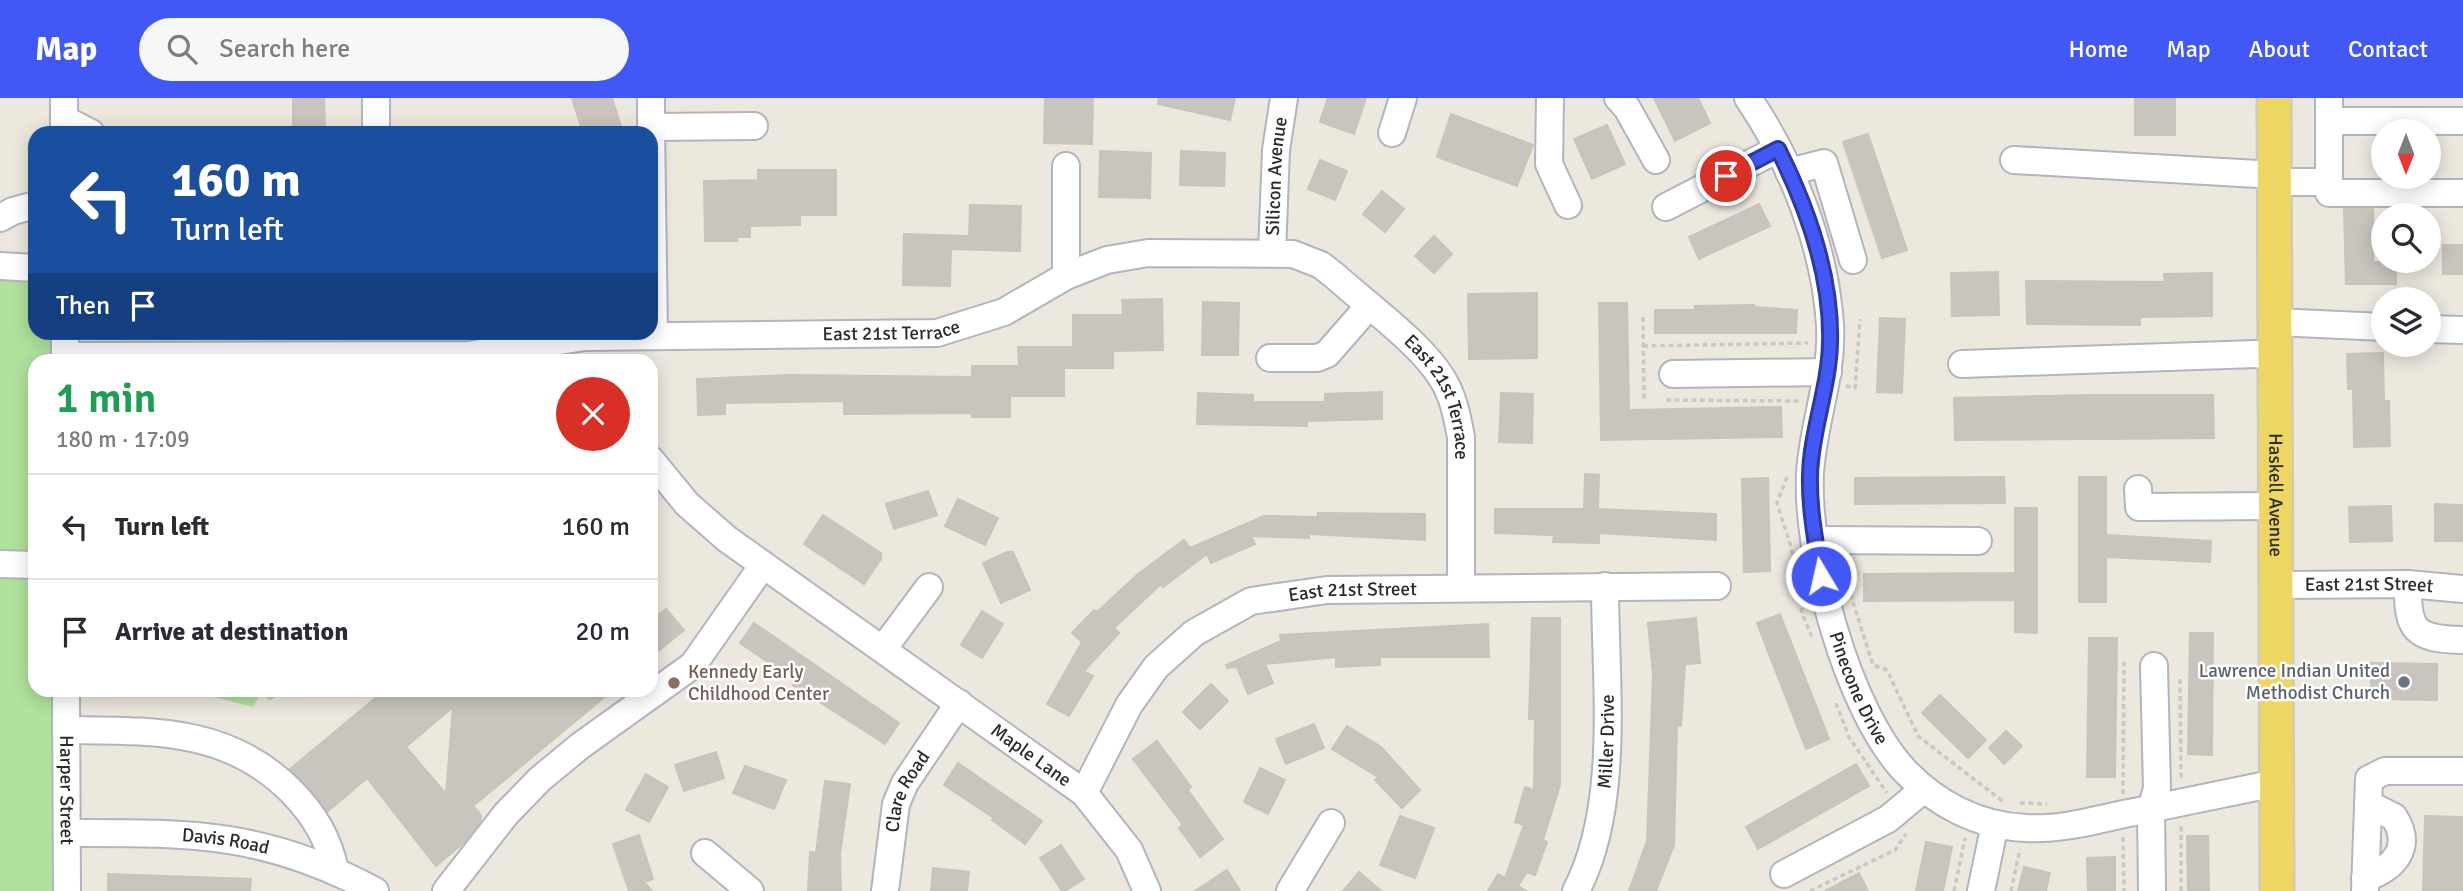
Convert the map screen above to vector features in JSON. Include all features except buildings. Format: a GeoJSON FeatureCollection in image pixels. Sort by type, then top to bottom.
{"type":"FeatureCollection","features":[{"type":"Feature","properties":{"kind":"main road","name":"Haskell Avenue"},"geometry":{"type":"LineString","coordinates":[[2274,98],[2277,891]]}},
{"type":"Feature","properties":{"kind":"street"},"geometry":{"type":"LineString","coordinates":[[376,98],[376,126]]}},
{"type":"Feature","properties":{"kind":"street"},"geometry":{"type":"LineString","coordinates":[[651,98],[652,126]]}},
{"type":"Feature","properties":{"kind":"street","name":"Silicon Avenue"},"geometry":{"type":"LineString","coordinates":[[1272,253],[1276,150],[1284,98]]}},
{"type":"Feature","properties":{"kind":"street"},"geometry":{"type":"LineString","coordinates":[[1392,133],[1403,98]]}},
{"type":"Feature","properties":{"kind":"street"},"geometry":{"type":"LineString","coordinates":[[1550,98],[1549,164],[1568,205]]}},
{"type":"Feature","properties":{"kind":"street"},"geometry":{"type":"LineString","coordinates":[[1618,98],[1627,108],[1656,160]]}},
{"type":"Feature","properties":{"kind":"street","name":"Pinecone Drive"},"geometry":{"type":"LineString","coordinates":[[1748,98],[1784,161],[1821,268],[1830,344],[1828,372],[1810,475],[1815,540],[1829,610],[1844,658],[1885,744],[1924,789],[1969,817],[2001,814],[2022,816],[2063,827],[2119,801],[2276,783]]}},
{"type":"Feature","properties":{"kind":"street"},"geometry":{"type":"LineString","coordinates":[[2463,121],[2329,109],[2329,193],[2463,193]]}},
{"type":"Feature","properties":{"kind":"street"},"geometry":{"type":"LineString","coordinates":[[64,117],[80,126]]}},
{"type":"Feature","properties":{"kind":"street"},"geometry":{"type":"LineString","coordinates":[[658,127],[754,126]]}},
{"type":"Feature","properties":{"kind":"street"},"geometry":{"type":"LineString","coordinates":[[2014,160],[2329,182]]}},
{"type":"Feature","properties":{"kind":"street"},"geometry":{"type":"LineString","coordinates":[[1665,207],[1784,161],[1824,163],[1853,260]]}},
{"type":"Feature","properties":{"kind":"street"},"geometry":{"type":"LineString","coordinates":[[1066,166],[1066,276]]}},
{"type":"Feature","properties":{"kind":"street"},"geometry":{"type":"LineString","coordinates":[[0,218],[28,207]]}},
{"type":"Feature","properties":{"kind":"street","name":"East 21st Terrace"},"geometry":{"type":"LineString","coordinates":[[658,336],[937,333],[1004,312],[1066,276],[1107,260],[1147,253],[1272,253],[1304,257],[1321,265],[1430,361],[1451,397],[1461,437],[1461,588]]}},
{"type":"Feature","properties":{"kind":"street"},"geometry":{"type":"LineString","coordinates":[[0,266],[28,268]]}},
{"type":"Feature","properties":{"kind":"street"},"geometry":{"type":"LineString","coordinates":[[1270,358],[1317,358],[1327,354],[1368,306]]}},
{"type":"Feature","properties":{"kind":"street"},"geometry":{"type":"LineString","coordinates":[[2274,322],[2371,326]]}},
{"type":"Feature","properties":{"kind":"street"},"geometry":{"type":"LineString","coordinates":[[2441,329],[2463,330]]}},
{"type":"Feature","properties":{"kind":"street","name":"East 21st Terrace"},"geometry":{"type":"LineString","coordinates":[[474,354],[566,340]]}},
{"type":"Feature","properties":{"kind":"street","name":"East 21st Terrace"},"geometry":{"type":"LineString","coordinates":[[597,340],[628,348],[645,340]]}},
{"type":"Feature","properties":{"kind":"street","name":"East 21st Terrace"},"geometry":{"type":"LineString","coordinates":[[65,350],[377,344],[460,354]]}},
{"type":"Feature","properties":{"kind":"street"},"geometry":{"type":"LineString","coordinates":[[1962,364],[2256,354],[2273,357]]}},
{"type":"Feature","properties":{"kind":"street"},"geometry":{"type":"LineString","coordinates":[[1673,374],[1828,372]]}},
{"type":"Feature","properties":{"kind":"street","name":"Maple Lane"},"geometry":{"type":"LineString","coordinates":[[658,469],[687,504],[763,565],[1084,793],[1129,850],[1147,891]]}},
{"type":"Feature","properties":{"kind":"street"},"geometry":{"type":"LineString","coordinates":[[2138,489],[2139,508],[2276,506]]}},
{"type":"Feature","properties":{"kind":"street"},"geometry":{"type":"LineString","coordinates":[[1815,540],[1978,541]]}},
{"type":"Feature","properties":{"kind":"street"},"geometry":{"type":"LineString","coordinates":[[0,564],[28,565]]}},
{"type":"Feature","properties":{"kind":"street"},"geometry":{"type":"LineString","coordinates":[[658,690],[693,665],[763,565]]}},
{"type":"Feature","properties":{"kind":"street"},"geometry":{"type":"LineString","coordinates":[[2408,584],[2407,612],[2419,631],[2432,637],[2463,640]]}},
{"type":"Feature","properties":{"kind":"street","name":"East 21st Street"},"geometry":{"type":"LineString","coordinates":[[2276,585],[2408,584],[2463,589]]}},
{"type":"Feature","properties":{"kind":"street","name":"Miller Drive"},"geometry":{"type":"LineString","coordinates":[[1576,891],[1597,840],[1604,798],[1605,586]]}},
{"type":"Feature","properties":{"kind":"street","name":"East 21st Street"},"geometry":{"type":"LineString","coordinates":[[1084,793],[1142,685],[1175,649],[1230,610],[1251,601],[1296,592],[1717,586]]}},
{"type":"Feature","properties":{"kind":"street"},"geometry":{"type":"LineString","coordinates":[[883,649],[929,587]]}},
{"type":"Feature","properties":{"kind":"street"},"geometry":{"type":"LineString","coordinates":[[2152,891],[2154,666]]}},
{"type":"Feature","properties":{"kind":"street","name":"Harper Street"},"geometry":{"type":"LineString","coordinates":[[66,697],[67,891]]}},
{"type":"Feature","properties":{"kind":"street"},"geometry":{"type":"LineString","coordinates":[[446,891],[506,814],[540,779],[580,746],[648,697]]}},
{"type":"Feature","properties":{"kind":"street","name":"Clare Road"},"geometry":{"type":"LineString","coordinates":[[885,891],[896,804],[905,783],[960,703]]}},
{"type":"Feature","properties":{"kind":"street"},"geometry":{"type":"LineString","coordinates":[[66,730],[178,734],[222,744],[253,760],[279,779],[321,828],[335,870]]}},
{"type":"Feature","properties":{"kind":"street"},"geometry":{"type":"LineString","coordinates":[[2365,884],[2370,779],[2378,772],[2463,771]]}},
{"type":"Feature","properties":{"kind":"street"},"geometry":{"type":"LineString","coordinates":[[1784,874],[1888,819],[1924,789]]}},
{"type":"Feature","properties":{"kind":"street"},"geometry":{"type":"LineString","coordinates":[[2365,884],[2398,859],[2402,838],[2394,817],[2368,804]]}},
{"type":"Feature","properties":{"kind":"street"},"geometry":{"type":"LineString","coordinates":[[1981,891],[2001,814]]}},
{"type":"Feature","properties":{"kind":"street"},"geometry":{"type":"LineString","coordinates":[[1290,891],[1331,823]]}},
{"type":"Feature","properties":{"kind":"street","name":"Davis Road"},"geometry":{"type":"LineString","coordinates":[[67,833],[185,833],[223,837],[300,855],[375,891]]}},
{"type":"Feature","properties":{"kind":"street"},"geometry":{"type":"LineString","coordinates":[[705,853],[750,891]]}},
{"type":"Feature","properties":{"kind":"path"},"geometry":{"type":"LineString","coordinates":[[1643,317],[1644,399]]}},
{"type":"Feature","properties":{"kind":"path"},"geometry":{"type":"LineString","coordinates":[[1643,346],[1830,344]]}},
{"type":"Feature","properties":{"kind":"path"},"geometry":{"type":"LineString","coordinates":[[1843,550],[1844,574],[1873,665],[1887,670],[1918,736],[2001,814]]}},
{"type":"Feature","properties":{"kind":"path"},"geometry":{"type":"LineString","coordinates":[[2124,662],[2119,801],[2124,891]]}},
{"type":"Feature","properties":{"kind":"path"},"geometry":{"type":"LineString","coordinates":[[2119,801],[2154,796],[2193,778]]}},
{"type":"Feature","properties":{"kind":"path"},"geometry":{"type":"LineString","coordinates":[[2011,891],[2022,816],[2055,804]]}},
{"type":"Feature","properties":{"kind":"path"},"geometry":{"type":"LineString","coordinates":[[1954,891],[1967,831]]}},
{"type":"Feature","properties":{"kind":"green space"},"geometry":{"type":"Polygon","coordinates":[[[0,257],[28,257],[28,340],[53,340],[53,354],[28,354],[28,697],[54,697],[54,891],[0,891],[0,257]]]}},
{"type":"Feature","properties":{"kind":"green space"},"geometry":{"type":"Polygon","coordinates":[[[214,697],[258,697],[253,707],[214,697]]]}},
{"type":"Feature","properties":{"kind":"place","name":"Lawrence Indian United Methodist Church"},"geometry":{"type":"Point","coordinates":[2404,682]}},
{"type":"Feature","properties":{"kind":"place","name":"Kennedy Early Childhood Center"},"geometry":{"type":"Point","coordinates":[674,683]}},
{"type":"Feature","properties":{"kind":"route"},"geometry":{"type":"LineString","coordinates":[[1726,176],[1778,149],[1802,205],[1821,268],[1830,324],[1828,382],[1810,475],[1814,532],[1821,576]]}}]}
